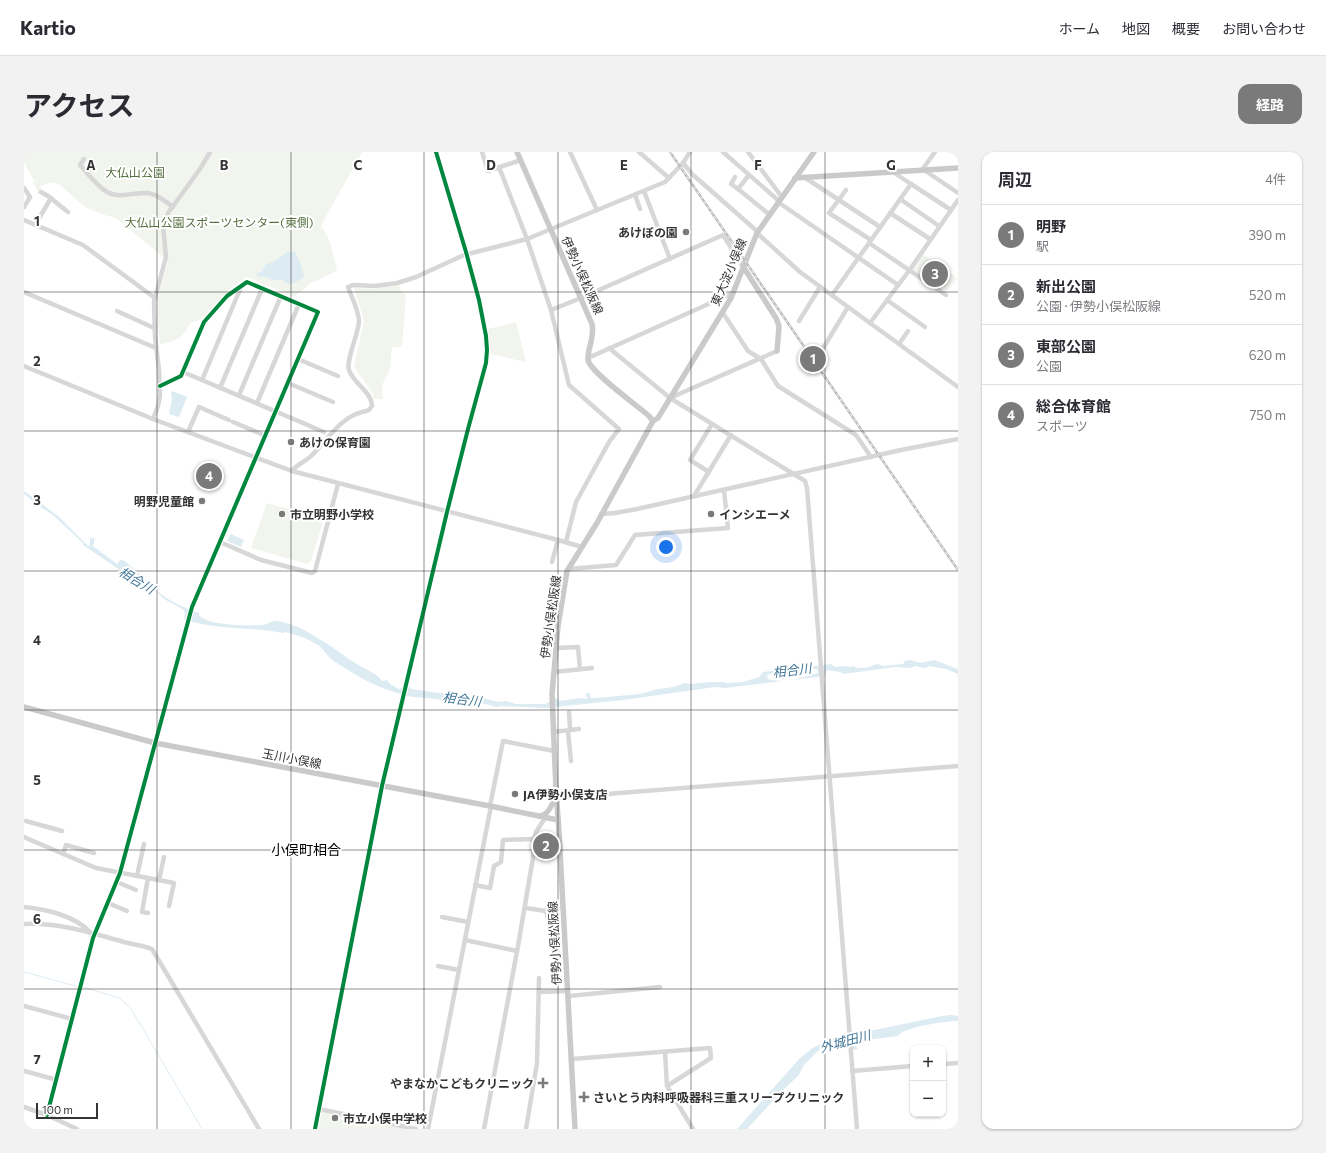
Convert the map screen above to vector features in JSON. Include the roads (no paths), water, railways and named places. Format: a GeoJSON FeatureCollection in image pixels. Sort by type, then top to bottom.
{"type":"FeatureCollection","features":[{"type":"Feature","properties":{"kind":"main road","name":"伊勢小俣松阪線"},"geometry":{"type":"LineString","coordinates":[[517,152],[592,324],[594,331],[588,358]]}},
{"type":"Feature","properties":{"kind":"main road","name":"東大淀小俣線"},"geometry":{"type":"LineString","coordinates":[[653,421],[658,418],[723,313],[744,268],[757,232],[814,152]]}},
{"type":"Feature","properties":{"kind":"main road"},"geometry":{"type":"LineString","coordinates":[[795,178],[923,170],[957,170]]}},
{"type":"Feature","properties":{"kind":"main road"},"geometry":{"type":"LineString","coordinates":[[744,268],[776,318],[779,326],[777,351]]}},
{"type":"Feature","properties":{"kind":"main road"},"geometry":{"type":"LineString","coordinates":[[588,358],[593,369],[653,421]]}},
{"type":"Feature","properties":{"kind":"main road","name":"伊勢小俣松阪線"},"geometry":{"type":"LineString","coordinates":[[575,1129],[552,711],[558,626],[568,569],[602,514],[653,421]]}},
{"type":"Feature","properties":{"kind":"main road","name":"玉川小俣線"},"geometry":{"type":"LineString","coordinates":[[24,707],[156,743],[558,820]]}},
{"type":"Feature","properties":{"kind":"main road"},"geometry":{"type":"LineString","coordinates":[[538,816],[544,815],[549,809],[553,803],[556,790]]}},
{"type":"Feature","properties":{"kind":"street"},"geometry":{"type":"LineString","coordinates":[[153,419],[160,400],[159,364],[154,328],[155,298],[163,273],[166,257],[163,226],[172,206],[200,169],[210,152]]}},
{"type":"Feature","properties":{"kind":"street"},"geometry":{"type":"LineString","coordinates":[[316,1129],[382,786],[447,512],[484,372],[487,354],[486,336],[482,314],[467,254],[436,152]]}},
{"type":"Feature","properties":{"kind":"street"},"geometry":{"type":"LineString","coordinates":[[482,152],[488,171],[521,160]]}},
{"type":"Feature","properties":{"kind":"street"},"geometry":{"type":"LineString","coordinates":[[570,152],[597,210]]}},
{"type":"Feature","properties":{"kind":"street"},"geometry":{"type":"LineString","coordinates":[[639,152],[669,178]]}},
{"type":"Feature","properties":{"kind":"street"},"geometry":{"type":"LineString","coordinates":[[645,157],[649,152]]}},
{"type":"Feature","properties":{"kind":"street"},"geometry":{"type":"LineString","coordinates":[[292,471],[311,456],[353,415],[369,410],[372,406],[371,401],[349,370],[349,362],[359,323],[358,314],[348,287],[353,285],[375,286],[397,283],[416,277],[467,254],[527,239],[665,182],[683,163],[690,152]]}},
{"type":"Feature","properties":{"kind":"street"},"geometry":{"type":"LineString","coordinates":[[723,152],[780,200],[898,285]]}},
{"type":"Feature","properties":{"kind":"street"},"geometry":{"type":"LineString","coordinates":[[748,152],[780,200]]}},
{"type":"Feature","properties":{"kind":"street"},"geometry":{"type":"LineString","coordinates":[[935,152],[923,170],[958,193]]}},
{"type":"Feature","properties":{"kind":"street"},"geometry":{"type":"LineString","coordinates":[[84,159],[80,165],[98,185],[107,191],[122,195],[142,193],[152,194],[172,206]]}},
{"type":"Feature","properties":{"kind":"street"},"geometry":{"type":"LineString","coordinates":[[683,163],[692,174],[800,272],[958,387]]}},
{"type":"Feature","properties":{"kind":"street"},"geometry":{"type":"LineString","coordinates":[[499,167],[527,239],[551,310],[569,385],[619,429],[609,442],[576,502],[566,542]]}},
{"type":"Feature","properties":{"kind":"street"},"geometry":{"type":"LineString","coordinates":[[893,172],[951,210]]}},
{"type":"Feature","properties":{"kind":"street"},"geometry":{"type":"LineString","coordinates":[[738,189],[749,175]]}},
{"type":"Feature","properties":{"kind":"street"},"geometry":{"type":"LineString","coordinates":[[735,177],[731,184],[770,215]]}},
{"type":"Feature","properties":{"kind":"street"},"geometry":{"type":"LineString","coordinates":[[804,177],[880,227]]}},
{"type":"Feature","properties":{"kind":"street"},"geometry":{"type":"LineString","coordinates":[[832,295],[911,184]]}},
{"type":"Feature","properties":{"kind":"street"},"geometry":{"type":"LineString","coordinates":[[24,188],[30,197],[24,207]]}},
{"type":"Feature","properties":{"kind":"street"},"geometry":{"type":"LineString","coordinates":[[846,190],[829,213],[946,295]]}},
{"type":"Feature","properties":{"kind":"street"},"geometry":{"type":"LineString","coordinates":[[644,191],[670,259]]}},
{"type":"Feature","properties":{"kind":"street"},"geometry":{"type":"LineString","coordinates":[[41,192],[68,212]]}},
{"type":"Feature","properties":{"kind":"street"},"geometry":{"type":"LineString","coordinates":[[635,195],[640,210]]}},
{"type":"Feature","properties":{"kind":"street"},"geometry":{"type":"LineString","coordinates":[[35,225],[51,198]]}},
{"type":"Feature","properties":{"kind":"street"},"geometry":{"type":"LineString","coordinates":[[900,199],[939,226]]}},
{"type":"Feature","properties":{"kind":"street"},"geometry":{"type":"LineString","coordinates":[[870,323],[911,268],[958,200]]}},
{"type":"Feature","properties":{"kind":"street"},"geometry":{"type":"LineString","coordinates":[[890,213],[930,240]]}},
{"type":"Feature","properties":{"kind":"street"},"geometry":{"type":"LineString","coordinates":[[24,220],[83,245],[155,298]]}},
{"type":"Feature","properties":{"kind":"street"},"geometry":{"type":"LineString","coordinates":[[551,310],[724,235],[744,268]]}},
{"type":"Feature","properties":{"kind":"street"},"geometry":{"type":"LineString","coordinates":[[47,1115],[93,933],[108,903],[120,873],[192,607],[318,312],[247,282],[223,300],[204,322],[181,376],[160,386]]}},
{"type":"Feature","properties":{"kind":"street"},"geometry":{"type":"LineString","coordinates":[[202,380],[242,285]]}},
{"type":"Feature","properties":{"kind":"street"},"geometry":{"type":"LineString","coordinates":[[799,321],[820,287]]}},
{"type":"Feature","properties":{"kind":"street"},"geometry":{"type":"LineString","coordinates":[[220,388],[262,288]]}},
{"type":"Feature","properties":{"kind":"street"},"geometry":{"type":"LineString","coordinates":[[24,292],[156,348]]}},
{"type":"Feature","properties":{"kind":"street"},"geometry":{"type":"LineString","coordinates":[[588,358],[733,294]]}},
{"type":"Feature","properties":{"kind":"street"},"geometry":{"type":"LineString","coordinates":[[239,395],[281,296]]}},
{"type":"Feature","properties":{"kind":"street"},"geometry":{"type":"LineString","coordinates":[[887,300],[925,326]]}},
{"type":"Feature","properties":{"kind":"street"},"geometry":{"type":"LineString","coordinates":[[257,403],[299,304]]}},
{"type":"Feature","properties":{"kind":"street"},"geometry":{"type":"LineString","coordinates":[[822,350],[848,307]]}},
{"type":"Feature","properties":{"kind":"street"},"geometry":{"type":"LineString","coordinates":[[117,311],[154,328]]}},
{"type":"Feature","properties":{"kind":"street"},"geometry":{"type":"LineString","coordinates":[[723,313],[748,351],[761,359],[782,390],[856,435],[871,457]]}},
{"type":"Feature","properties":{"kind":"street"},"geometry":{"type":"LineString","coordinates":[[899,344],[908,331]]}},
{"type":"Feature","properties":{"kind":"street"},"geometry":{"type":"LineString","coordinates":[[609,348],[670,398],[805,481],[807,488],[823,682],[857,1129]]}},
{"type":"Feature","properties":{"kind":"street"},"geometry":{"type":"LineString","coordinates":[[670,398],[777,351]]}},
{"type":"Feature","properties":{"kind":"street"},"geometry":{"type":"LineString","coordinates":[[298,359],[338,376]]}},
{"type":"Feature","properties":{"kind":"street"},"geometry":{"type":"LineString","coordinates":[[24,366],[153,419],[292,471],[582,547]]}},
{"type":"Feature","properties":{"kind":"street"},"geometry":{"type":"LineString","coordinates":[[183,372],[324,432]]}},
{"type":"Feature","properties":{"kind":"street"},"geometry":{"type":"LineString","coordinates":[[288,383],[333,402]]}},
{"type":"Feature","properties":{"kind":"street"},"geometry":{"type":"LineString","coordinates":[[188,432],[199,407],[266,436]]}},
{"type":"Feature","properties":{"kind":"street"},"geometry":{"type":"LineString","coordinates":[[709,472],[690,460],[712,424]]}},
{"type":"Feature","properties":{"kind":"street"},"geometry":{"type":"LineString","coordinates":[[694,496],[731,435]]}},
{"type":"Feature","properties":{"kind":"street"},"geometry":{"type":"LineString","coordinates":[[602,514],[615,513],[724,490],[958,438]]}},
{"type":"Feature","properties":{"kind":"street"},"geometry":{"type":"LineString","coordinates":[[220,542],[262,560],[312,573],[315,571],[338,484]]}},
{"type":"Feature","properties":{"kind":"street"},"geometry":{"type":"LineString","coordinates":[[568,569],[616,565],[635,535],[728,528],[724,490]]}},
{"type":"Feature","properties":{"kind":"street"},"geometry":{"type":"LineString","coordinates":[[552,562],[558,540]]}},
{"type":"Feature","properties":{"kind":"street"},"geometry":{"type":"LineString","coordinates":[[556,648],[578,647],[580,669]]}},
{"type":"Feature","properties":{"kind":"street"},"geometry":{"type":"LineString","coordinates":[[554,672],[592,668]]}},
{"type":"Feature","properties":{"kind":"street"},"geometry":{"type":"LineString","coordinates":[[568,712],[568,732],[571,761]]}},
{"type":"Feature","properties":{"kind":"street"},"geometry":{"type":"LineString","coordinates":[[554,732],[579,729]]}},
{"type":"Feature","properties":{"kind":"street"},"geometry":{"type":"LineString","coordinates":[[428,1129],[491,806],[502,741],[554,751]]}},
{"type":"Feature","properties":{"kind":"street"},"geometry":{"type":"LineString","coordinates":[[557,798],[958,766]]}},
{"type":"Feature","properties":{"kind":"street"},"geometry":{"type":"LineString","coordinates":[[484,1129],[518,951],[533,858],[534,839],[537,829],[545,818]]}},
{"type":"Feature","properties":{"kind":"street"},"geometry":{"type":"LineString","coordinates":[[26,821],[62,831]]}},
{"type":"Feature","properties":{"kind":"street"},"geometry":{"type":"LineString","coordinates":[[24,837],[96,868],[174,883],[169,906]]}},
{"type":"Feature","properties":{"kind":"street"},"geometry":{"type":"LineString","coordinates":[[475,885],[490,888],[494,866],[501,862],[503,840],[534,839]]}},
{"type":"Feature","properties":{"kind":"street"},"geometry":{"type":"LineString","coordinates":[[137,876],[144,844]]}},
{"type":"Feature","properties":{"kind":"street"},"geometry":{"type":"LineString","coordinates":[[63,854],[66,845],[94,852]]}},
{"type":"Feature","properties":{"kind":"street"},"geometry":{"type":"LineString","coordinates":[[159,880],[164,857]]}},
{"type":"Feature","properties":{"kind":"street"},"geometry":{"type":"LineString","coordinates":[[148,878],[142,912],[148,913]]}},
{"type":"Feature","properties":{"kind":"street"},"geometry":{"type":"LineString","coordinates":[[117,882],[136,890]]}},
{"type":"Feature","properties":{"kind":"street"},"geometry":{"type":"LineString","coordinates":[[108,903],[127,911]]}},
{"type":"Feature","properties":{"kind":"street"},"geometry":{"type":"LineString","coordinates":[[24,907],[51,911],[80,924],[93,933]]}},
{"type":"Feature","properties":{"kind":"street"},"geometry":{"type":"LineString","coordinates":[[525,908],[546,911],[563,908]]}},
{"type":"Feature","properties":{"kind":"street"},"geometry":{"type":"LineString","coordinates":[[546,911],[556,950],[559,954],[565,957]]}},
{"type":"Feature","properties":{"kind":"street"},"geometry":{"type":"LineString","coordinates":[[442,917],[468,922]]}},
{"type":"Feature","properties":{"kind":"street"},"geometry":{"type":"LineString","coordinates":[[24,924],[46,924],[93,933],[129,944],[150,948],[154,951],[259,1129]]}},
{"type":"Feature","properties":{"kind":"street"},"geometry":{"type":"LineString","coordinates":[[465,940],[518,951]]}},
{"type":"Feature","properties":{"kind":"street"},"geometry":{"type":"LineString","coordinates":[[438,966],[459,970]]}},
{"type":"Feature","properties":{"kind":"street"},"geometry":{"type":"LineString","coordinates":[[526,1129],[537,1063],[539,978]]}},
{"type":"Feature","properties":{"kind":"street"},"geometry":{"type":"LineString","coordinates":[[539,992],[568,993],[660,987]]}},
{"type":"Feature","properties":{"kind":"street"},"geometry":{"type":"LineString","coordinates":[[24,1006],[72,1019]]}},
{"type":"Feature","properties":{"kind":"street"},"geometry":{"type":"LineString","coordinates":[[572,1059],[710,1048],[711,1058],[667,1086]]}},
{"type":"Feature","properties":{"kind":"street"},"geometry":{"type":"LineString","coordinates":[[665,1052],[667,1086],[693,1129]]}},
{"type":"Feature","properties":{"kind":"street"},"geometry":{"type":"LineString","coordinates":[[946,1064],[958,1063]]}},
{"type":"Feature","properties":{"kind":"street"},"geometry":{"type":"LineString","coordinates":[[852,1071],[910,1066]]}},
{"type":"Feature","properties":{"kind":"street"},"geometry":{"type":"LineString","coordinates":[[24,1071],[57,1080]]}},
{"type":"Feature","properties":{"kind":"street"},"geometry":{"type":"LineString","coordinates":[[24,1107],[47,1115],[77,1129]]}},
{"type":"Feature","properties":{"kind":"street"},"geometry":{"type":"LineString","coordinates":[[320,1109],[416,1129]]}},
{"type":"Feature","properties":{"kind":"water"},"geometry":{"type":"Polygon","coordinates":[[[290,251],[295,252],[301,265],[304,277],[294,283],[288,284],[281,279],[272,280],[255,275],[262,271],[266,264],[275,261],[290,251]]]}},
{"type":"Feature","properties":{"kind":"water"},"geometry":{"type":"Polygon","coordinates":[[[172,391],[187,397],[179,417],[169,414],[172,391]]]}},
{"type":"Feature","properties":{"kind":"water","name":"相合川"},"geometry":{"type":"Polygon","coordinates":[[[24,491],[58,516],[88,546],[90,546],[90,537],[95,539],[93,546],[117,564],[120,560],[123,560],[137,571],[158,592],[168,599],[199,613],[199,615],[204,619],[219,623],[239,625],[263,625],[276,621],[289,624],[311,634],[375,674],[382,681],[387,680],[390,684],[399,689],[409,686],[411,689],[453,694],[460,697],[479,697],[498,702],[506,701],[516,704],[545,704],[557,698],[559,701],[581,698],[587,699],[586,693],[589,693],[591,698],[596,698],[640,694],[658,689],[674,687],[685,683],[743,682],[759,677],[763,672],[831,664],[835,667],[853,666],[856,668],[865,668],[878,664],[883,666],[903,664],[905,661],[910,660],[921,663],[934,660],[958,669],[958,674],[946,669],[930,666],[924,668],[915,666],[911,668],[896,667],[843,674],[841,672],[827,670],[825,676],[793,680],[818,673],[817,669],[810,669],[767,675],[768,679],[782,681],[725,688],[715,687],[623,700],[546,708],[497,707],[485,704],[406,696],[363,679],[335,662],[320,646],[305,638],[285,632],[221,627],[196,623],[184,619],[184,610],[164,599],[147,583],[137,581],[135,584],[123,572],[83,545],[83,543],[53,515],[24,494],[24,491]]]}},
{"type":"Feature","properties":{"kind":"water"},"geometry":{"type":"Polygon","coordinates":[[[231,534],[244,540],[241,547],[227,541],[231,534]]]}},
{"type":"Feature","properties":{"kind":"water","name":"外城田川"},"geometry":{"type":"Polygon","coordinates":[[[952,1015],[958,1016],[958,1021],[915,1027],[898,1036],[859,1041],[856,1046],[858,1049],[853,1050],[847,1042],[821,1048],[804,1065],[798,1076],[747,1129],[737,1129],[800,1058],[814,1047],[836,1038],[952,1015]]]}},
{"type":"Feature","properties":{"kind":"waterway"},"geometry":{"type":"LineString","coordinates":[[24,972],[79,987]]}},
{"type":"Feature","properties":{"kind":"waterway"},"geometry":{"type":"LineString","coordinates":[[83,987],[119,998],[130,1007],[202,1129]]}},
{"type":"Feature","properties":{"kind":"railway"},"geometry":{"type":"LineString","coordinates":[[670,152],[958,570]]}},
{"type":"Feature","properties":{"kind":"place","name":"あけぼの園"},"geometry":{"type":"Point","coordinates":[686,232]}},
{"type":"Feature","properties":{"kind":"place","name":"東部公園"},"geometry":{"type":"Point","coordinates":[935,274]}},
{"type":"Feature","properties":{"kind":"place","name":"明野"},"geometry":{"type":"Point","coordinates":[813,359]}},
{"type":"Feature","properties":{"kind":"place","name":"あけの保育園"},"geometry":{"type":"Point","coordinates":[291,442]}},
{"type":"Feature","properties":{"kind":"place","name":"総合体育館"},"geometry":{"type":"Point","coordinates":[209,476]}},
{"type":"Feature","properties":{"kind":"place","name":"明野児童館"},"geometry":{"type":"Point","coordinates":[202,501]}},
{"type":"Feature","properties":{"kind":"place","name":"市立明野小学校"},"geometry":{"type":"Point","coordinates":[282,514]}},
{"type":"Feature","properties":{"kind":"place","name":"インシエーメ"},"geometry":{"type":"Point","coordinates":[711,514]}},
{"type":"Feature","properties":{"kind":"place","name":"JA伊勢小俣支店"},"geometry":{"type":"Point","coordinates":[515,794]}},
{"type":"Feature","properties":{"kind":"place","name":"新出公園"},"geometry":{"type":"Point","coordinates":[546,846]}},
{"type":"Feature","properties":{"kind":"place","name":"やまなかこどもクリニック"},"geometry":{"type":"Point","coordinates":[543,1083]}},
{"type":"Feature","properties":{"kind":"place","name":"さいとう内科呼吸器科三重スリープクリニック"},"geometry":{"type":"Point","coordinates":[584,1097]}},
{"type":"Feature","properties":{"kind":"place","name":"市立小俣中学校"},"geometry":{"type":"Point","coordinates":[335,1118]}},
{"type":"Feature","properties":{"kind":"district","name":"小俣町相合"},"geometry":{"type":"Point","coordinates":[306,849]}},
{"type":"Feature","properties":{"kind":"park label","name":"大仏山公園"},"geometry":{"type":"Point","coordinates":[135,172]}},
{"type":"Feature","properties":{"kind":"park label","name":"大仏山公園スポーツセンター(東側)"},"geometry":{"type":"Point","coordinates":[219,222]}}]}
